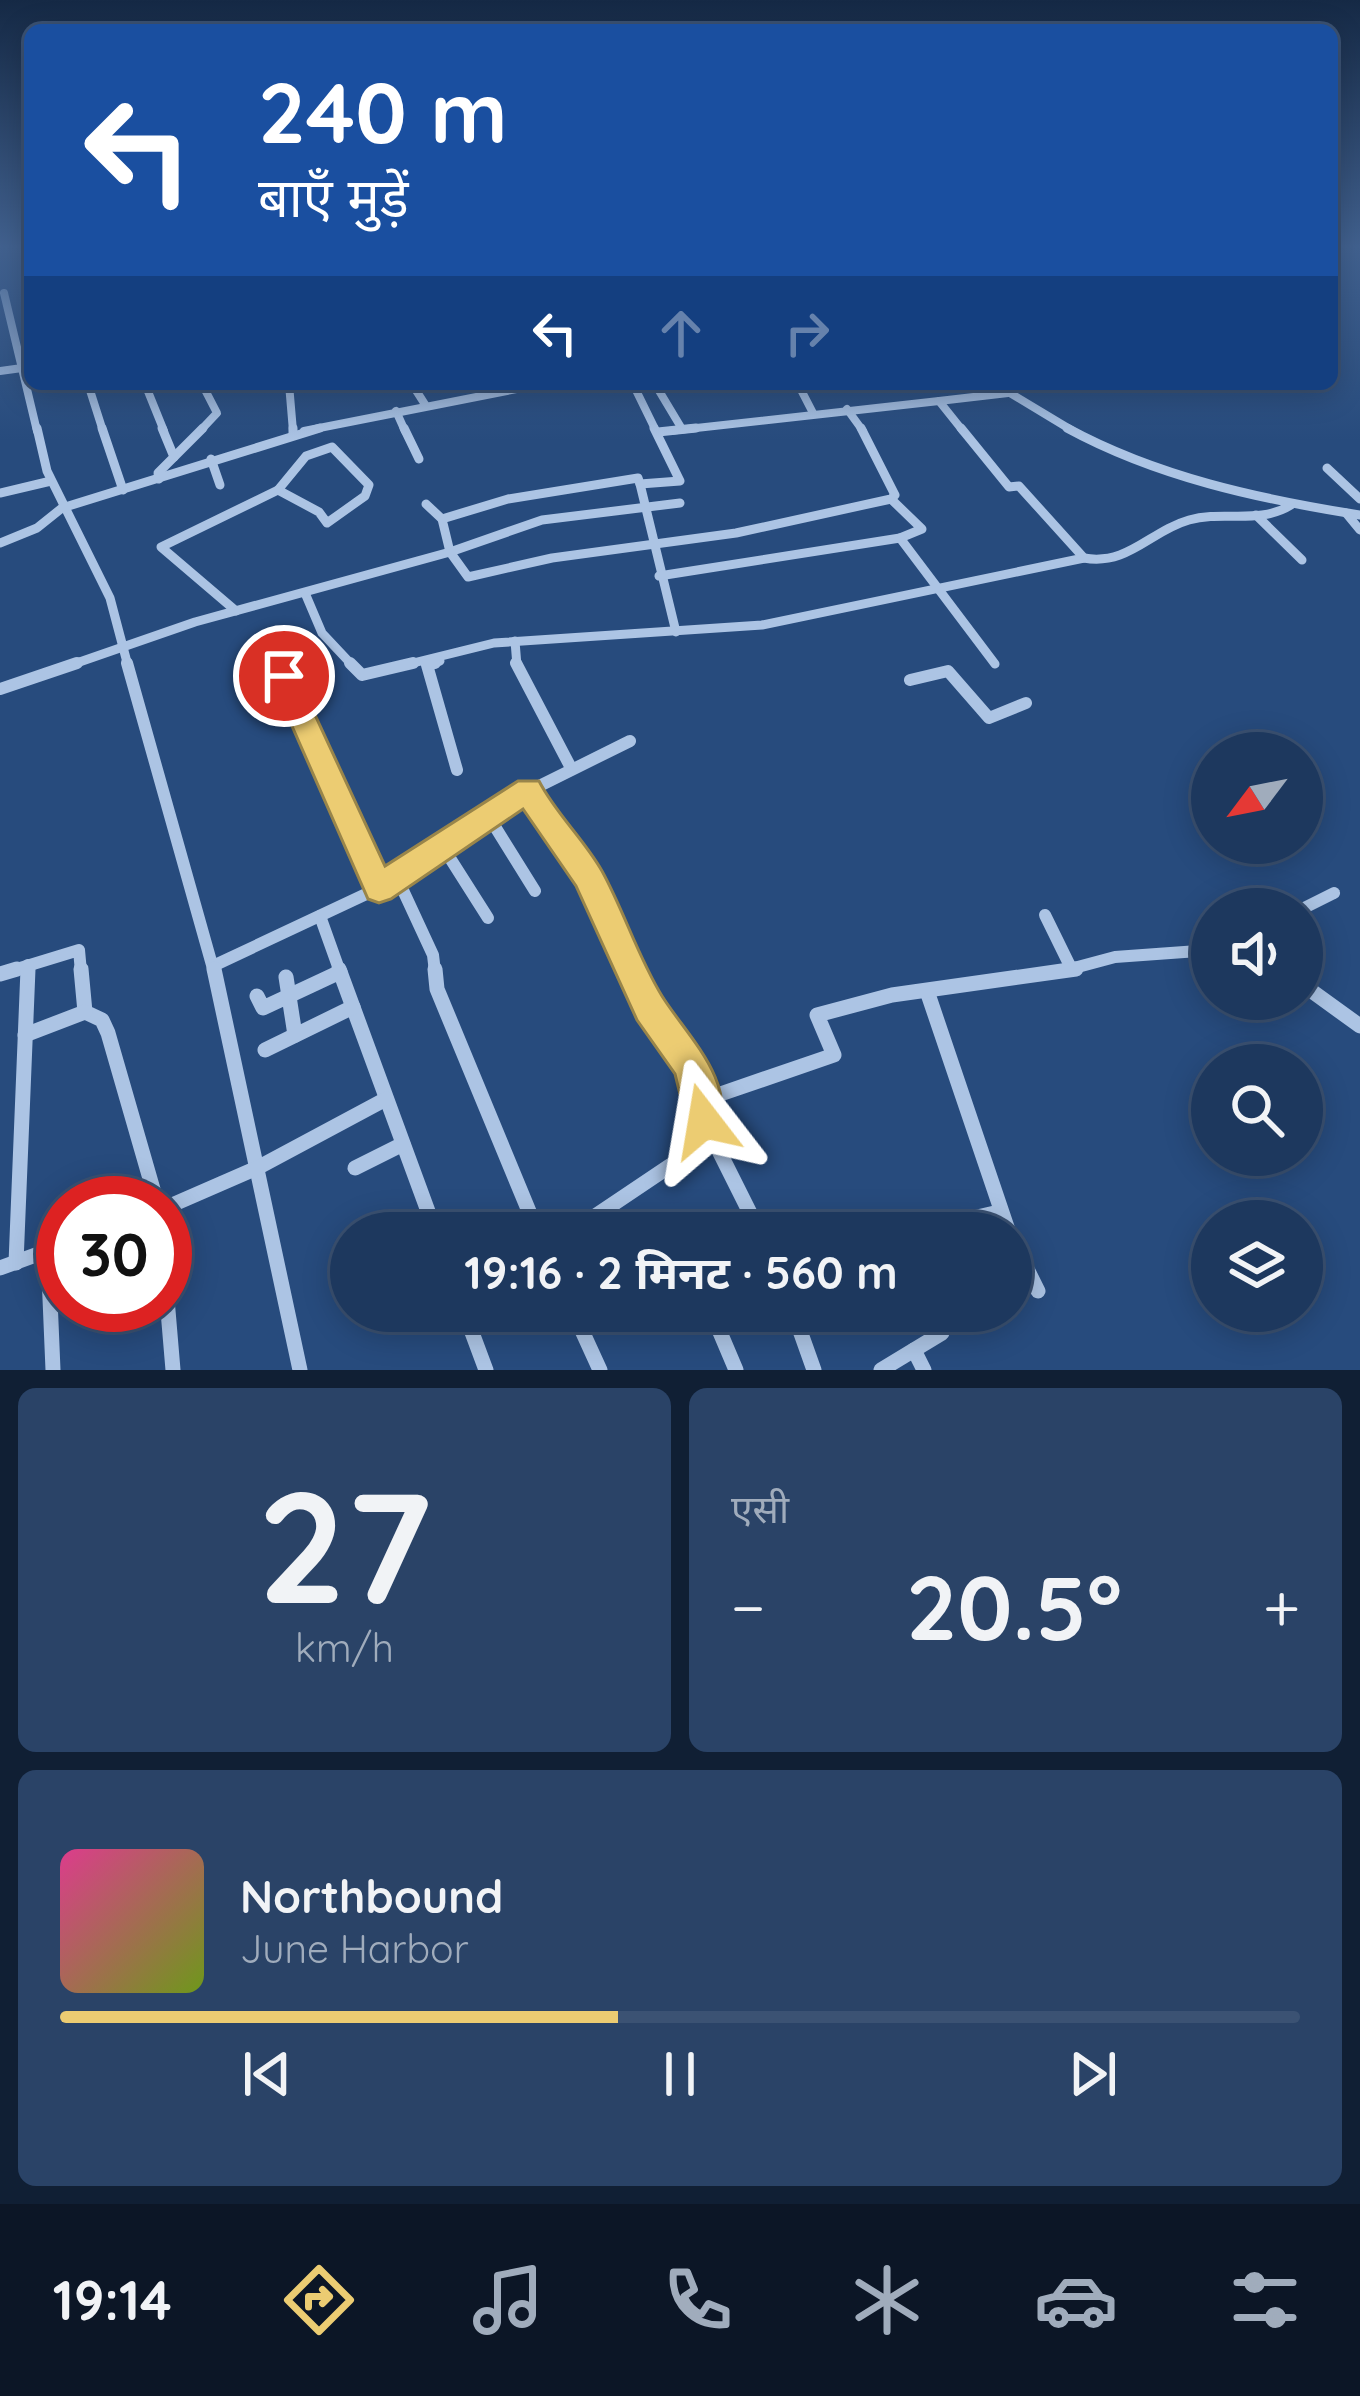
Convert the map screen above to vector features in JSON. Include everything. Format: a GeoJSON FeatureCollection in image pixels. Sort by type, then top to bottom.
{"type":"FeatureCollection","features":[{"type":"Feature","properties":{"kind":"street"},"geometry":{"type":"LineString","coordinates":[[10,313],[24,365]]}},
{"type":"Feature","properties":{"kind":"street"},"geometry":{"type":"LineString","coordinates":[[30,390],[51,481],[92,555],[122,645],[213,966],[300,1370]]}},
{"type":"Feature","properties":{"kind":"street"},"geometry":{"type":"LineString","coordinates":[[90,390],[123,490]]}},
{"type":"Feature","properties":{"kind":"street"},"geometry":{"type":"LineString","coordinates":[[147,390],[174,457]]}},
{"type":"Feature","properties":{"kind":"street"},"geometry":{"type":"LineString","coordinates":[[159,479],[158,473],[217,413],[205,390]]}},
{"type":"Feature","properties":{"kind":"street"},"geometry":{"type":"LineString","coordinates":[[289,390],[292,433]]}},
{"type":"Feature","properties":{"kind":"street"},"geometry":{"type":"LineString","coordinates":[[416,390],[426,406]]}},
{"type":"Feature","properties":{"kind":"street"},"geometry":{"type":"LineString","coordinates":[[0,543],[37,528],[62,508],[292,433],[510,390]]}},
{"type":"Feature","properties":{"kind":"street"},"geometry":{"type":"LineString","coordinates":[[636,390],[680,481],[640,484]]}},
{"type":"Feature","properties":{"kind":"street"},"geometry":{"type":"LineString","coordinates":[[659,390],[682,429]]}},
{"type":"Feature","properties":{"kind":"street"},"geometry":{"type":"LineString","coordinates":[[801,390],[813,413]]}},
{"type":"Feature","properties":{"kind":"street"},"geometry":{"type":"LineString","coordinates":[[1004,390],[1126,458],[1174,477],[1291,505],[1360,515]]}},
{"type":"Feature","properties":{"kind":"street"},"geometry":{"type":"LineString","coordinates":[[658,432],[1008,393]]}},
{"type":"Feature","properties":{"kind":"street"},"geometry":{"type":"LineString","coordinates":[[939,401],[1010,487],[1019,486],[1036,502],[1084,559]]}},
{"type":"Feature","properties":{"kind":"street"},"geometry":{"type":"LineString","coordinates":[[426,504],[442,519],[450,552],[475,580],[540,560],[736,533],[772,520],[891,499],[895,495],[870,440],[847,409]]}},
{"type":"Feature","properties":{"kind":"street"},"geometry":{"type":"LineString","coordinates":[[396,411],[419,459]]}},
{"type":"Feature","properties":{"kind":"street"},"geometry":{"type":"LineString","coordinates":[[236,611],[160,547],[278,490],[285,476],[309,453],[332,448],[369,485],[364,496],[327,523],[319,512],[278,490]]}},
{"type":"Feature","properties":{"kind":"street"},"geometry":{"type":"LineString","coordinates":[[211,459],[220,484]]}},
{"type":"Feature","properties":{"kind":"street"},"geometry":{"type":"LineString","coordinates":[[1327,469],[1360,499]]}},
{"type":"Feature","properties":{"kind":"street"},"geometry":{"type":"LineString","coordinates":[[442,519],[567,488],[638,478],[676,632]]}},
{"type":"Feature","properties":{"kind":"street"},"geometry":{"type":"LineString","coordinates":[[0,493],[51,481]]}},
{"type":"Feature","properties":{"kind":"street"},"geometry":{"type":"LineString","coordinates":[[659,576],[900,538],[921,527],[891,499]]}},
{"type":"Feature","properties":{"kind":"street"},"geometry":{"type":"LineString","coordinates":[[0,689],[122,645],[450,552],[542,520],[680,503]]}},
{"type":"Feature","properties":{"kind":"street"},"geometry":{"type":"LineString","coordinates":[[305,593],[322,634],[362,676],[476,646],[514,641],[762,625],[1084,559],[1095,562],[1140,549],[1195,518],[1283,512],[1291,505]]}},
{"type":"Feature","properties":{"kind":"street"},"geometry":{"type":"LineString","coordinates":[[1346,513],[1360,530]]}},
{"type":"Feature","properties":{"kind":"street"},"geometry":{"type":"LineString","coordinates":[[1256,515],[1302,560]]}},
{"type":"Feature","properties":{"kind":"street"},"geometry":{"type":"LineString","coordinates":[[900,538],[994,664]]}},
{"type":"Feature","properties":{"kind":"street"},"geometry":{"type":"LineString","coordinates":[[514,641],[517,672],[570,766]]}},
{"type":"Feature","properties":{"kind":"street"},"geometry":{"type":"LineString","coordinates":[[457,770],[427,665],[476,646]]}},
{"type":"Feature","properties":{"kind":"street"},"geometry":{"type":"LineString","coordinates":[[910,680],[948,671],[989,718],[1026,704]]}},
{"type":"Feature","properties":{"kind":"street"},"geometry":{"type":"LineString","coordinates":[[284,676],[379,888]]}},
{"type":"Feature","properties":{"kind":"street"},"geometry":{"type":"LineString","coordinates":[[213,966],[379,888],[395,873],[529,789],[630,741]]}},
{"type":"Feature","properties":{"kind":"street"},"geometry":{"type":"LineString","coordinates":[[529,789],[552,833],[588,877],[649,1007],[689,1063],[703,1100],[704,1143],[601,1212]]}},
{"type":"Feature","properties":{"kind":"street"},"geometry":{"type":"LineString","coordinates":[[488,818],[535,891]]}},
{"type":"Feature","properties":{"kind":"street"},"geometry":{"type":"LineString","coordinates":[[441,844],[488,918]]}},
{"type":"Feature","properties":{"kind":"street"},"geometry":{"type":"LineString","coordinates":[[395,873],[434,955],[437,989],[529,1212]]}},
{"type":"Feature","properties":{"kind":"street"},"geometry":{"type":"LineString","coordinates":[[1323,898],[1334,893]]}},
{"type":"Feature","properties":{"kind":"street"},"geometry":{"type":"LineString","coordinates":[[1045,915],[1072,970]]}},
{"type":"Feature","properties":{"kind":"street"},"geometry":{"type":"LineString","coordinates":[[320,916],[428,1212]]}},
{"type":"Feature","properties":{"kind":"street"},"geometry":{"type":"LineString","coordinates":[[0,974],[79,950],[85,1012]]}},
{"type":"Feature","properties":{"kind":"street"},"geometry":{"type":"LineString","coordinates":[[703,1100],[834,1055],[817,1015],[927,991],[1072,970],[1115,957],[1191,952]]}},
{"type":"Feature","properties":{"kind":"street"},"geometry":{"type":"LineString","coordinates":[[8,1266],[28,965]]}},
{"type":"Feature","properties":{"kind":"street"},"geometry":{"type":"LineString","coordinates":[[257,996],[263,1008],[340,972]]}},
{"type":"Feature","properties":{"kind":"street"},"geometry":{"type":"LineString","coordinates":[[286,977],[296,1035]]}},
{"type":"Feature","properties":{"kind":"street"},"geometry":{"type":"LineString","coordinates":[[927,991],[999,1211],[995,1212]]}},
{"type":"Feature","properties":{"kind":"street"},"geometry":{"type":"LineString","coordinates":[[1323,999],[1360,1025]]}},
{"type":"Feature","properties":{"kind":"street"},"geometry":{"type":"LineString","coordinates":[[265,1050],[330,1010],[353,1007]]}},
{"type":"Feature","properties":{"kind":"street"},"geometry":{"type":"LineString","coordinates":[[26,1035],[85,1012],[102,1020],[152,1176]]}},
{"type":"Feature","properties":{"kind":"street"},"geometry":{"type":"LineString","coordinates":[[192,1193],[259,1167],[386,1100]]}},
{"type":"Feature","properties":{"kind":"street"},"geometry":{"type":"LineString","coordinates":[[704,1121],[750,1212]]}},
{"type":"Feature","properties":{"kind":"street"},"geometry":{"type":"LineString","coordinates":[[355,1168],[403,1144]]}},
{"type":"Feature","properties":{"kind":"street"},"geometry":{"type":"LineString","coordinates":[[1032,1280],[1038,1292]]}},
{"type":"Feature","properties":{"kind":"street"},"geometry":{"type":"LineString","coordinates":[[53,1370],[54,1332]]}},
{"type":"Feature","properties":{"kind":"street"},"geometry":{"type":"LineString","coordinates":[[170,1332],[173,1370]]}},
{"type":"Feature","properties":{"kind":"street"},"geometry":{"type":"LineString","coordinates":[[472,1332],[486,1370]]}},
{"type":"Feature","properties":{"kind":"street"},"geometry":{"type":"LineString","coordinates":[[583,1332],[600,1370]]}},
{"type":"Feature","properties":{"kind":"street"},"geometry":{"type":"LineString","coordinates":[[720,1332],[736,1370]]}},
{"type":"Feature","properties":{"kind":"street"},"geometry":{"type":"LineString","coordinates":[[801,1332],[814,1370]]}},
{"type":"Feature","properties":{"kind":"street"},"geometry":{"type":"LineString","coordinates":[[881,1370],[942,1333]]}},
{"type":"Feature","properties":{"kind":"street"},"geometry":{"type":"LineString","coordinates":[[914,1350],[924,1370]]}},
{"type":"Feature","properties":{"kind":"route"},"geometry":{"type":"LineString","coordinates":[[284,676],[379,888],[395,873],[529,789],[541,816],[588,877],[649,1007],[689,1063],[703,1100],[704,1121]]}}]}
